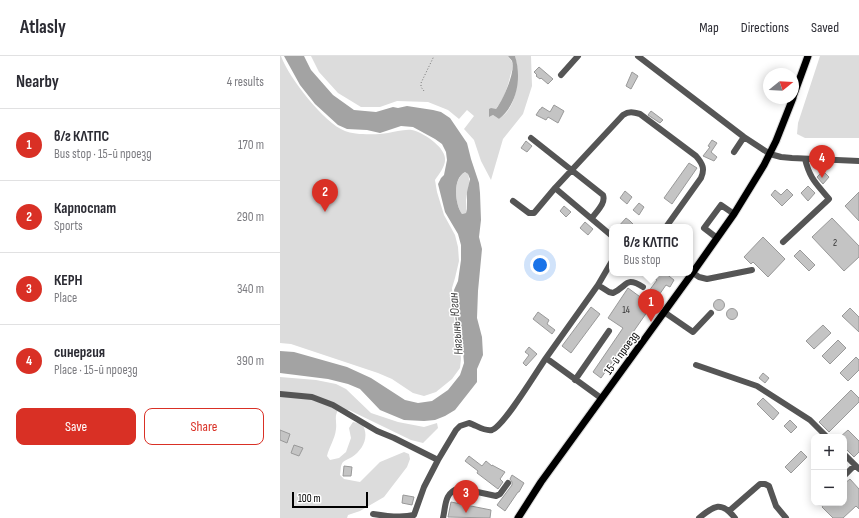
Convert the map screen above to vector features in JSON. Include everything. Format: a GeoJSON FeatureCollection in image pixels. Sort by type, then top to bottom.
{"type":"FeatureCollection","features":[{"type":"Feature","properties":{"kind":"main road","name":"15-й проезд"},"geometry":{"type":"LineString","coordinates":[[799,81],[808,56]]}},
{"type":"Feature","properties":{"kind":"main road","name":"15-й проезд"},"geometry":{"type":"LineString","coordinates":[[693,271],[734,214],[757,178],[770,154],[791,104]]}},
{"type":"Feature","properties":{"kind":"main road","name":"15-й проезд"},"geometry":{"type":"LineString","coordinates":[[518,518],[541,482],[690,276]]}},
{"type":"Feature","properties":{"kind":"street"},"geometry":{"type":"LineString","coordinates":[[561,75],[578,56]]}},
{"type":"Feature","properties":{"kind":"street"},"geometry":{"type":"LineString","coordinates":[[638,56],[744,137],[770,154],[781,157],[805,159],[859,161]]}},
{"type":"Feature","properties":{"kind":"street"},"geometry":{"type":"LineString","coordinates":[[513,201],[529,213],[534,213],[555,188],[572,172],[623,115],[633,112],[640,114],[696,156],[703,167],[704,172],[701,178],[668,224]]}},
{"type":"Feature","properties":{"kind":"street"},"geometry":{"type":"LineString","coordinates":[[734,152],[744,137]]}},
{"type":"Feature","properties":{"kind":"street"},"geometry":{"type":"LineString","coordinates":[[531,138],[572,172],[603,195],[603,202],[592,218]]}},
{"type":"Feature","properties":{"kind":"street"},"geometry":{"type":"LineString","coordinates":[[783,242],[829,199],[812,179],[808,172],[805,159]]}},
{"type":"Feature","properties":{"kind":"street"},"geometry":{"type":"LineString","coordinates":[[555,188],[609,233]]}},
{"type":"Feature","properties":{"kind":"street"},"geometry":{"type":"LineString","coordinates":[[717,238],[704,228],[721,205],[734,214]]}},
{"type":"Feature","properties":{"kind":"street"},"geometry":{"type":"LineString","coordinates":[[373,514],[403,518],[410,517],[417,512],[422,492],[438,460],[460,426],[469,423],[488,431],[494,430],[512,410],[609,267]]}},
{"type":"Feature","properties":{"kind":"street"},"geometry":{"type":"LineString","coordinates":[[693,275],[707,279],[752,270]]}},
{"type":"Feature","properties":{"kind":"street"},"geometry":{"type":"LineString","coordinates":[[598,285],[613,293],[629,282],[633,282],[643,287]]}},
{"type":"Feature","properties":{"kind":"street"},"geometry":{"type":"LineString","coordinates":[[664,312],[693,332],[712,313]]}},
{"type":"Feature","properties":{"kind":"street"},"geometry":{"type":"LineString","coordinates":[[576,380],[609,331]]}},
{"type":"Feature","properties":{"kind":"street"},"geometry":{"type":"LineString","coordinates":[[546,358],[601,398]]}},
{"type":"Feature","properties":{"kind":"street"},"geometry":{"type":"LineString","coordinates":[[696,365],[757,386],[810,420],[824,434]]}},
{"type":"Feature","properties":{"kind":"street"},"geometry":{"type":"LineString","coordinates":[[280,394],[293,394],[312,397],[333,405],[377,432],[394,438],[438,460]]}},
{"type":"Feature","properties":{"kind":"street"},"geometry":{"type":"LineString","coordinates":[[847,457],[857,467],[847,474]]}},
{"type":"Feature","properties":{"kind":"street"},"geometry":{"type":"LineString","coordinates":[[443,518],[448,494],[452,490],[458,488],[496,496],[500,494],[508,483]]}},
{"type":"Feature","properties":{"kind":"street"},"geometry":{"type":"LineString","coordinates":[[729,511],[760,484],[765,484],[769,486],[779,512],[786,518]]}},
{"type":"Feature","properties":{"kind":"street"},"geometry":{"type":"LineString","coordinates":[[699,518],[714,506],[722,506],[735,518]]}},
{"type":"Feature","properties":{"kind":"path"},"geometry":{"type":"LineString","coordinates":[[424,91],[421,87],[421,83],[434,56]]}},
{"type":"Feature","properties":{"kind":"shaded area"},"geometry":{"type":"Polygon","coordinates":[[[280,56],[291,76],[308,99],[327,119],[345,131],[366,134],[383,134],[403,130],[412,130],[432,140],[444,153],[445,161],[442,170],[435,180],[444,215],[455,235],[458,247],[459,261],[452,288],[453,307],[460,342],[461,359],[460,368],[452,379],[436,392],[424,396],[413,393],[392,379],[378,373],[291,344],[280,343],[280,56]]]}},
{"type":"Feature","properties":{"kind":"shaded area"},"geometry":{"type":"Polygon","coordinates":[[[284,56],[304,56],[311,70],[333,95],[354,110],[376,112],[393,107],[398,108],[407,106],[441,112],[450,118],[467,143],[479,183],[480,193],[481,220],[479,237],[482,249],[477,318],[482,337],[483,355],[477,369],[477,382],[455,410],[445,416],[435,420],[404,420],[380,410],[360,389],[348,384],[328,379],[280,373],[280,351],[294,352],[347,367],[371,378],[405,400],[418,403],[432,401],[448,390],[460,375],[464,363],[462,338],[456,314],[454,290],[458,281],[461,260],[461,245],[458,234],[445,212],[438,184],[444,175],[447,160],[446,152],[442,144],[413,127],[401,126],[380,133],[367,130],[347,129],[338,125],[315,104],[300,85],[284,56]],[[465,172],[461,175],[456,186],[456,198],[462,214],[466,213],[467,209],[467,192],[470,179],[468,174],[465,172]]]}},
{"type":"Feature","properties":{"kind":"shaded area"},"geometry":{"type":"Polygon","coordinates":[[[311,56],[508,56],[513,66],[505,94],[497,108],[489,117],[493,115],[499,119],[510,107],[517,86],[517,63],[515,56],[531,56],[532,86],[523,114],[503,139],[491,180],[481,161],[474,140],[464,129],[474,116],[467,110],[459,119],[448,110],[428,102],[397,101],[380,107],[361,107],[338,93],[319,72],[311,56]]]}},
{"type":"Feature","properties":{"kind":"shaded area"},"geometry":{"type":"Polygon","coordinates":[[[508,56],[515,56],[517,64],[518,82],[514,99],[499,119],[493,115],[489,117],[489,109],[496,109],[511,78],[513,66],[512,61],[508,56]]]}},
{"type":"Feature","properties":{"kind":"shaded area"},"geometry":{"type":"Polygon","coordinates":[[[820,56],[859,56],[859,138],[805,138],[797,134],[798,123],[820,56]]]}},
{"type":"Feature","properties":{"kind":"shaded area"},"geometry":{"type":"Polygon","coordinates":[[[465,172],[469,177],[469,184],[466,200],[466,213],[462,214],[456,198],[456,186],[458,180],[465,172]]]}},
{"type":"Feature","properties":{"kind":"shaded area"},"geometry":{"type":"Polygon","coordinates":[[[280,377],[316,380],[336,384],[346,389],[371,413],[398,422],[424,427],[437,423],[438,428],[423,443],[411,440],[349,410],[338,410],[335,433],[327,456],[330,460],[339,458],[346,452],[351,438],[349,428],[353,422],[362,424],[365,433],[362,447],[356,454],[344,461],[342,464],[340,475],[344,479],[360,482],[380,462],[404,452],[409,454],[410,459],[407,467],[384,497],[360,511],[348,515],[347,518],[280,518],[280,377]]]}},
{"type":"Feature","properties":{"kind":"building"},"geometry":{"type":"Polygon","coordinates":[[[539,67],[553,79],[548,84],[536,76],[537,75],[534,72],[539,67]]]}},
{"type":"Feature","properties":{"kind":"building"},"geometry":{"type":"Polygon","coordinates":[[[632,72],[638,76],[631,89],[626,86],[632,72]]]}},
{"type":"Feature","properties":{"kind":"building"},"geometry":{"type":"Polygon","coordinates":[[[554,105],[564,111],[558,123],[548,117],[546,120],[536,115],[542,107],[550,112],[554,105]]]}},
{"type":"Feature","properties":{"kind":"building"},"geometry":{"type":"Polygon","coordinates":[[[651,111],[663,120],[660,123],[648,115],[651,111]]]}},
{"type":"Feature","properties":{"kind":"building"},"geometry":{"type":"Polygon","coordinates":[[[712,140],[717,143],[711,152],[717,157],[714,161],[703,156],[710,147],[708,146],[712,140]]]}},
{"type":"Feature","properties":{"kind":"building"},"geometry":{"type":"Polygon","coordinates":[[[526,141],[532,146],[527,152],[521,148],[526,141]]]}},
{"type":"Feature","properties":{"kind":"building"},"geometry":{"type":"Polygon","coordinates":[[[689,163],[697,168],[672,204],[664,198],[689,163]]]}},
{"type":"Feature","properties":{"kind":"building"},"geometry":{"type":"Polygon","coordinates":[[[823,171],[829,177],[823,184],[817,177],[823,171]]]}},
{"type":"Feature","properties":{"kind":"building"},"geometry":{"type":"Polygon","coordinates":[[[808,186],[815,193],[808,201],[801,193],[808,186]]]}},
{"type":"Feature","properties":{"kind":"building"},"geometry":{"type":"Polygon","coordinates":[[[787,189],[793,195],[782,206],[771,195],[775,190],[781,195],[787,189]]]}},
{"type":"Feature","properties":{"kind":"building"},"geometry":{"type":"Polygon","coordinates":[[[625,191],[632,197],[627,204],[620,198],[625,191]]]}},
{"type":"Feature","properties":{"kind":"building"},"geometry":{"type":"Polygon","coordinates":[[[859,192],[859,221],[845,206],[859,192]]]}},
{"type":"Feature","properties":{"kind":"building"},"geometry":{"type":"Polygon","coordinates":[[[639,203],[644,207],[639,215],[633,210],[639,203]]]}},
{"type":"Feature","properties":{"kind":"building"},"geometry":{"type":"Polygon","coordinates":[[[564,206],[571,212],[566,217],[560,211],[564,206]]]}},
{"type":"Feature","properties":{"kind":"building"},"geometry":{"type":"Polygon","coordinates":[[[626,218],[633,224],[621,224],[626,218]]]}},
{"type":"Feature","properties":{"kind":"building"},"geometry":{"type":"Polygon","coordinates":[[[832,218],[859,246],[859,257],[844,271],[812,237],[832,218]]]}},
{"type":"Feature","properties":{"kind":"building"},"geometry":{"type":"Polygon","coordinates":[[[585,222],[593,229],[588,235],[580,228],[585,222]]]}},
{"type":"Feature","properties":{"kind":"building"},"geometry":{"type":"Polygon","coordinates":[[[763,237],[785,259],[768,277],[753,262],[751,264],[744,257],[763,237]]]}},
{"type":"Feature","properties":{"kind":"building"},"geometry":{"type":"Polygon","coordinates":[[[800,250],[815,265],[809,271],[794,256],[800,250]]]}},
{"type":"Feature","properties":{"kind":"building"},"geometry":{"type":"Polygon","coordinates":[[[651,276],[669,276],[674,280],[670,287],[666,285],[601,378],[593,372],[623,328],[608,318],[628,288],[643,299],[657,280],[651,276]]]}},
{"type":"Feature","properties":{"kind":"building"},"geometry":{"type":"Polygon","coordinates":[[[719,299],[723,301],[725,305],[723,309],[719,311],[715,309],[713,305],[715,301],[719,299]]]}},
{"type":"Feature","properties":{"kind":"building"},"geometry":{"type":"Polygon","coordinates":[[[591,307],[600,314],[571,353],[562,346],[591,307]]]}},
{"type":"Feature","properties":{"kind":"building"},"geometry":{"type":"Polygon","coordinates":[[[732,308],[736,310],[738,314],[736,318],[732,320],[728,318],[726,314],[728,310],[732,308]]]}},
{"type":"Feature","properties":{"kind":"building"},"geometry":{"type":"Polygon","coordinates":[[[850,308],[859,317],[859,332],[842,316],[850,308]]]}},
{"type":"Feature","properties":{"kind":"building"},"geometry":{"type":"Polygon","coordinates":[[[538,312],[549,320],[547,324],[555,330],[552,334],[533,319],[538,312]]]}},
{"type":"Feature","properties":{"kind":"building"},"geometry":{"type":"Polygon","coordinates":[[[823,325],[831,333],[814,349],[806,341],[823,325]]]}},
{"type":"Feature","properties":{"kind":"building"},"geometry":{"type":"Polygon","coordinates":[[[838,340],[846,348],[830,364],[822,356],[838,340]]]}},
{"type":"Feature","properties":{"kind":"building"},"geometry":{"type":"Polygon","coordinates":[[[529,347],[537,354],[526,366],[523,363],[529,355],[525,352],[529,347]]]}},
{"type":"Feature","properties":{"kind":"building"},"geometry":{"type":"Polygon","coordinates":[[[856,357],[859,360],[859,370],[848,381],[840,373],[856,357]]]}},
{"type":"Feature","properties":{"kind":"building"},"geometry":{"type":"Polygon","coordinates":[[[763,373],[769,378],[765,383],[759,378],[763,373]]]}},
{"type":"Feature","properties":{"kind":"building"},"geometry":{"type":"Polygon","coordinates":[[[851,390],[859,398],[859,402],[829,432],[819,422],[851,390]]]}},
{"type":"Feature","properties":{"kind":"building"},"geometry":{"type":"Polygon","coordinates":[[[763,398],[779,413],[773,420],[757,404],[763,398]]]}},
{"type":"Feature","properties":{"kind":"building"},"geometry":{"type":"Polygon","coordinates":[[[790,420],[797,427],[791,433],[784,426],[790,420]]]}},
{"type":"Feature","properties":{"kind":"building"},"geometry":{"type":"Polygon","coordinates":[[[280,430],[290,434],[287,443],[280,440],[280,430]]]}},
{"type":"Feature","properties":{"kind":"building"},"geometry":{"type":"Polygon","coordinates":[[[848,430],[859,441],[859,452],[854,457],[847,450],[847,434],[843,434],[848,430]]]}},
{"type":"Feature","properties":{"kind":"building"},"geometry":{"type":"Polygon","coordinates":[[[294,445],[303,448],[299,456],[291,453],[294,445]]]}},
{"type":"Feature","properties":{"kind":"building"},"geometry":{"type":"Polygon","coordinates":[[[801,451],[807,457],[791,473],[785,467],[801,451]]]}},
{"type":"Feature","properties":{"kind":"building"},"geometry":{"type":"Polygon","coordinates":[[[469,456],[482,466],[486,461],[492,466],[505,472],[500,479],[503,482],[498,489],[477,473],[478,471],[465,461],[469,456]]]}},
{"type":"Feature","properties":{"kind":"building"},"geometry":{"type":"Polygon","coordinates":[[[344,466],[352,467],[351,476],[343,476],[344,466]]]}},
{"type":"Feature","properties":{"kind":"building"},"geometry":{"type":"Polygon","coordinates":[[[512,475],[524,483],[505,511],[497,505],[512,485],[510,479],[512,475]]]}},
{"type":"Feature","properties":{"kind":"building"},"geometry":{"type":"Polygon","coordinates":[[[850,479],[859,489],[859,509],[856,506],[843,518],[833,518],[822,507],[847,506],[847,482],[850,479]]]}},
{"type":"Feature","properties":{"kind":"building"},"geometry":{"type":"Polygon","coordinates":[[[403,495],[414,497],[412,505],[402,503],[403,495]]]}},
{"type":"Feature","properties":{"kind":"building"},"geometry":{"type":"Polygon","coordinates":[[[451,502],[491,510],[490,518],[448,517],[451,502]]]}},
{"type":"Feature","properties":{"kind":"place","name":"синергия"},"geometry":{"type":"Point","coordinates":[822,178]}},
{"type":"Feature","properties":{"kind":"place","name":"Карпоспат"},"geometry":{"type":"Point","coordinates":[325,212]}},
{"type":"Feature","properties":{"kind":"place","name":"в/г КЛТПС"},"geometry":{"type":"Point","coordinates":[651,322]}},
{"type":"Feature","properties":{"kind":"place","name":"КЕРН"},"geometry":{"type":"Point","coordinates":[466,513]}},
{"type":"Feature","properties":{"kind":"water label","name":"Нягынь-Юган"},"geometry":{"type":"Point","coordinates":[455,324]}}]}
